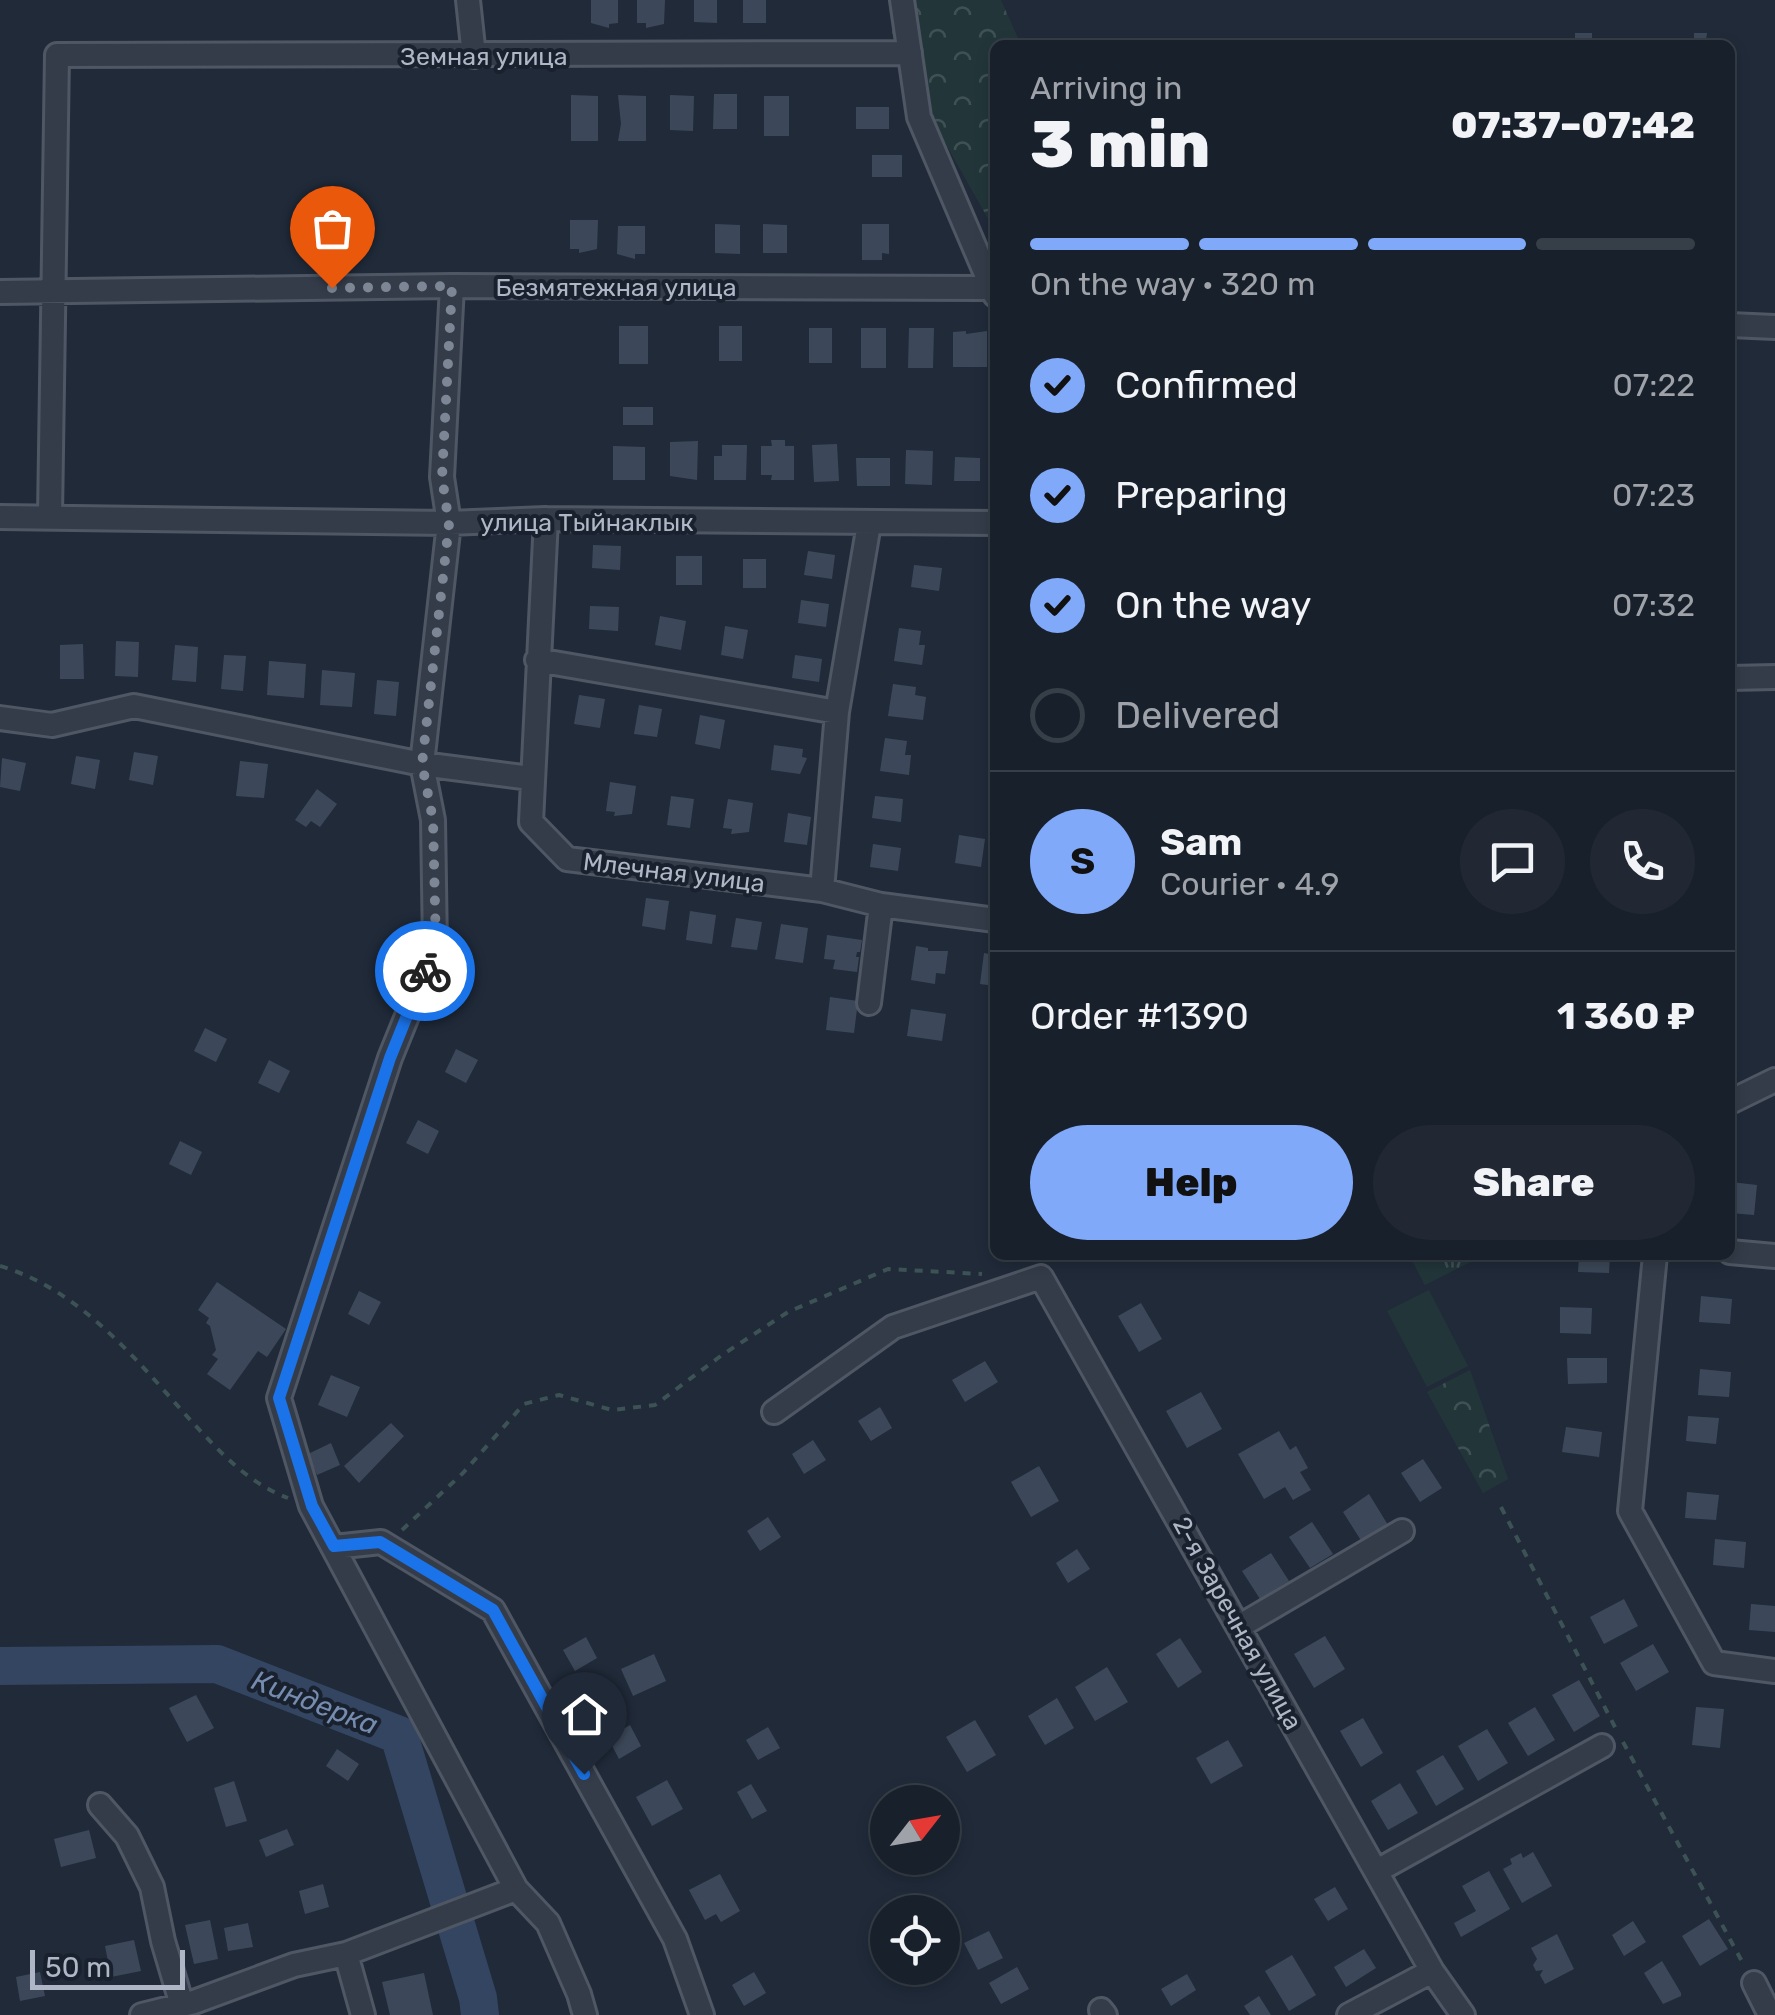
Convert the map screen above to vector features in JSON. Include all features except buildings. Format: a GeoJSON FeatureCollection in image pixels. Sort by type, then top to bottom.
{"type":"FeatureCollection","features":[{"type":"Feature","properties":{"kind":"street"},"geometry":{"type":"LineString","coordinates":[[468,0],[474,56]]}},
{"type":"Feature","properties":{"kind":"street"},"geometry":{"type":"LineString","coordinates":[[902,0],[919,117],[990,283]]}},
{"type":"Feature","properties":{"kind":"street","name":"Земная улица"},"geometry":{"type":"LineString","coordinates":[[54,291],[57,56],[910,52]]}},
{"type":"Feature","properties":{"kind":"street"},"geometry":{"type":"LineString","coordinates":[[452,286],[442,477],[449,524],[422,764],[433,820],[436,948],[390,1058],[279,1398],[312,1506],[516,1889],[548,1923],[580,1994],[585,2015]]}},
{"type":"Feature","properties":{"kind":"street","name":"Безмятежная улица"},"geometry":{"type":"LineString","coordinates":[[0,292],[452,286],[990,289]]}},
{"type":"Feature","properties":{"kind":"street"},"geometry":{"type":"LineString","coordinates":[[50,518],[54,291]]}},
{"type":"Feature","properties":{"kind":"street"},"geometry":{"type":"LineString","coordinates":[[1735,325],[1775,327]]}},
{"type":"Feature","properties":{"kind":"street","name":"улица Тыйнаклык"},"geometry":{"type":"LineString","coordinates":[[0,517],[449,524],[546,519],[990,522]]}},
{"type":"Feature","properties":{"kind":"street","name":"Млечная улица"},"geometry":{"type":"LineString","coordinates":[[546,519],[531,822],[567,859],[822,890],[882,905],[990,919]]}},
{"type":"Feature","properties":{"kind":"street"},"geometry":{"type":"LineString","coordinates":[[822,890],[837,712],[869,524]]}},
{"type":"Feature","properties":{"kind":"street"},"geometry":{"type":"LineString","coordinates":[[537,660],[837,712]]}},
{"type":"Feature","properties":{"kind":"street"},"geometry":{"type":"LineString","coordinates":[[1735,678],[1775,676]]}},
{"type":"Feature","properties":{"kind":"street"},"geometry":{"type":"LineString","coordinates":[[0,718],[52,725],[134,706],[422,764],[531,778]]}},
{"type":"Feature","properties":{"kind":"street"},"geometry":{"type":"LineString","coordinates":[[869,1003],[882,905]]}},
{"type":"Feature","properties":{"kind":"street"},"geometry":{"type":"LineString","coordinates":[[1735,1100],[1775,1080]]}},
{"type":"Feature","properties":{"kind":"street"},"geometry":{"type":"LineString","coordinates":[[1735,1252],[1775,1256]]}},
{"type":"Feature","properties":{"kind":"street"},"geometry":{"type":"LineString","coordinates":[[1655,1260],[1630,1512],[1714,1663],[1775,1672]]}},
{"type":"Feature","properties":{"kind":"street","name":"2-я Заречная улица"},"geometry":{"type":"LineString","coordinates":[[774,1412],[893,1327],[1041,1277],[1432,1970],[1464,2015]]}},
{"type":"Feature","properties":{"kind":"street"},"geometry":{"type":"LineString","coordinates":[[1240,1626],[1402,1530]]}},
{"type":"Feature","properties":{"kind":"street"},"geometry":{"type":"LineString","coordinates":[[334,1546],[380,1542],[493,1610],[675,1939],[702,2015]]}},
{"type":"Feature","properties":{"kind":"street"},"geometry":{"type":"LineString","coordinates":[[1376,1871],[1602,1746]]}},
{"type":"Feature","properties":{"kind":"street"},"geometry":{"type":"LineString","coordinates":[[100,1805],[126,1836],[152,1888],[162,1941],[191,2007]]}},
{"type":"Feature","properties":{"kind":"street"},"geometry":{"type":"LineString","coordinates":[[142,2015],[191,2007],[294,1965],[346,1954],[516,1889]]}},
{"type":"Feature","properties":{"kind":"street"},"geometry":{"type":"LineString","coordinates":[[346,1954],[363,2015]]}},
{"type":"Feature","properties":{"kind":"street"},"geometry":{"type":"LineString","coordinates":[[1349,2015],[1432,1970]]}},
{"type":"Feature","properties":{"kind":"street"},"geometry":{"type":"LineString","coordinates":[[1754,1983],[1770,2015]]}},
{"type":"Feature","properties":{"kind":"path"},"geometry":{"type":"LineString","coordinates":[[0,1266],[27,1274],[110,1330],[229,1462],[269,1491],[312,1506]]}},
{"type":"Feature","properties":{"kind":"path"},"geometry":{"type":"LineString","coordinates":[[380,1542],[410,1525],[524,1404],[560,1395],[612,1410],[655,1404],[788,1312],[888,1269],[984,1274]]}},
{"type":"Feature","properties":{"kind":"path"},"geometry":{"type":"LineString","coordinates":[[1501,1507],[1754,1983]]}},
{"type":"Feature","properties":{"kind":"green space"},"geometry":{"type":"Polygon","coordinates":[[[888,0],[1001,0],[1019,40],[990,40],[990,222],[895,54],[888,0]]]}},
{"type":"Feature","properties":{"kind":"green space"},"geometry":{"type":"Polygon","coordinates":[[[1412,1260],[1474,1260],[1425,1285],[1412,1260]]]}},
{"type":"Feature","properties":{"kind":"green space"},"geometry":{"type":"Polygon","coordinates":[[[1429,1290],[1468,1366],[1427,1387],[1387,1311],[1429,1290]]]}},
{"type":"Feature","properties":{"kind":"green space"},"geometry":{"type":"Polygon","coordinates":[[[1470,1370],[1508,1479],[1483,1493],[1427,1392],[1470,1370]]]}},
{"type":"Feature","properties":{"kind":"waterway","name":"Киндерка"},"geometry":{"type":"LineString","coordinates":[[0,1666],[217,1664],[399,1735],[480,2015]]}},
{"type":"Feature","properties":{"kind":"way so far"},"geometry":{"type":"LineString","coordinates":[[332,288],[452,286],[442,477],[449,524],[422,764],[433,820],[436,948],[425,971]]}},
{"type":"Feature","properties":{"kind":"route"},"geometry":{"type":"LineString","coordinates":[[425,971],[390,1058],[279,1398],[312,1506],[334,1546],[380,1542],[493,1610],[584,1774]]}}]}
